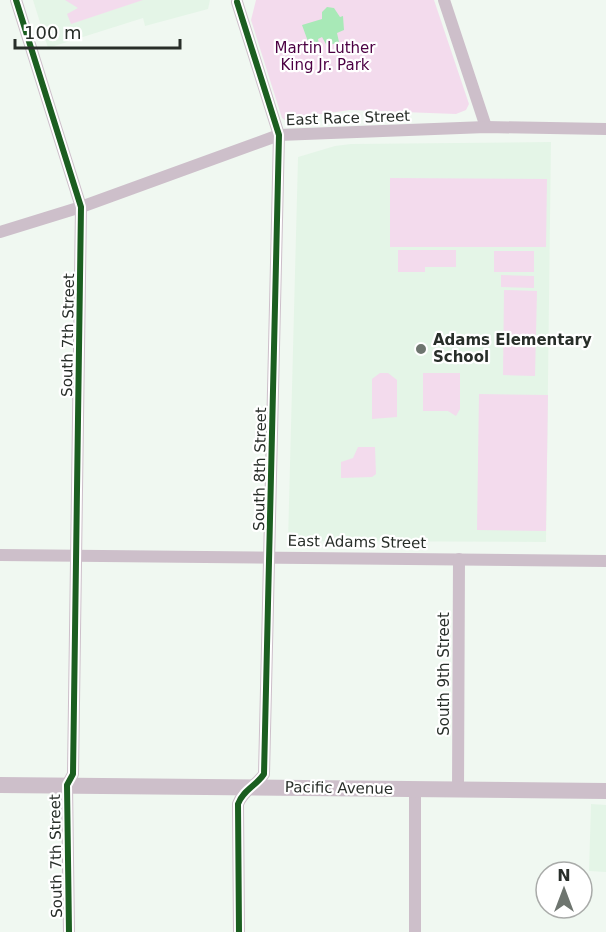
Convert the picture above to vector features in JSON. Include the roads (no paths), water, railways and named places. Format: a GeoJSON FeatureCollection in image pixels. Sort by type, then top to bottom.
{"type":"FeatureCollection","features":[{"type":"Feature","properties":{"kind":"street","name":"South 7th Street"},"geometry":{"type":"LineString","coordinates":[[16,0],[81,207],[78,555],[73,774],[68,786],[69,932]]}},
{"type":"Feature","properties":{"kind":"street"},"geometry":{"type":"LineString","coordinates":[[444,0],[486,127]]}},
{"type":"Feature","properties":{"kind":"street","name":"South 8th Street"},"geometry":{"type":"LineString","coordinates":[[237,2],[279,135],[264,774],[242,794],[238,804],[238,932]]}},
{"type":"Feature","properties":{"kind":"street","name":"East Race Street"},"geometry":{"type":"LineString","coordinates":[[0,232],[81,207],[279,135],[486,127],[606,129]]}},
{"type":"Feature","properties":{"kind":"street","name":"East Adams Street"},"geometry":{"type":"LineString","coordinates":[[0,555],[606,561]]}},
{"type":"Feature","properties":{"kind":"street","name":"South 9th Street"},"geometry":{"type":"LineString","coordinates":[[458,789],[459,559]]}},
{"type":"Feature","properties":{"kind":"street","name":"Pacific Avenue"},"geometry":{"type":"LineString","coordinates":[[0,785],[606,791]]}},
{"type":"Feature","properties":{"kind":"street"},"geometry":{"type":"LineString","coordinates":[[415,789],[415,932]]}},
{"type":"Feature","properties":{"kind":"place","name":"Adams Elementary School"},"geometry":{"type":"Point","coordinates":[421,349]}},
{"type":"Feature","properties":{"kind":"park label","name":"Martin Luther King Jr. Park"},"geometry":{"type":"Point","coordinates":[325,56]}}]}
